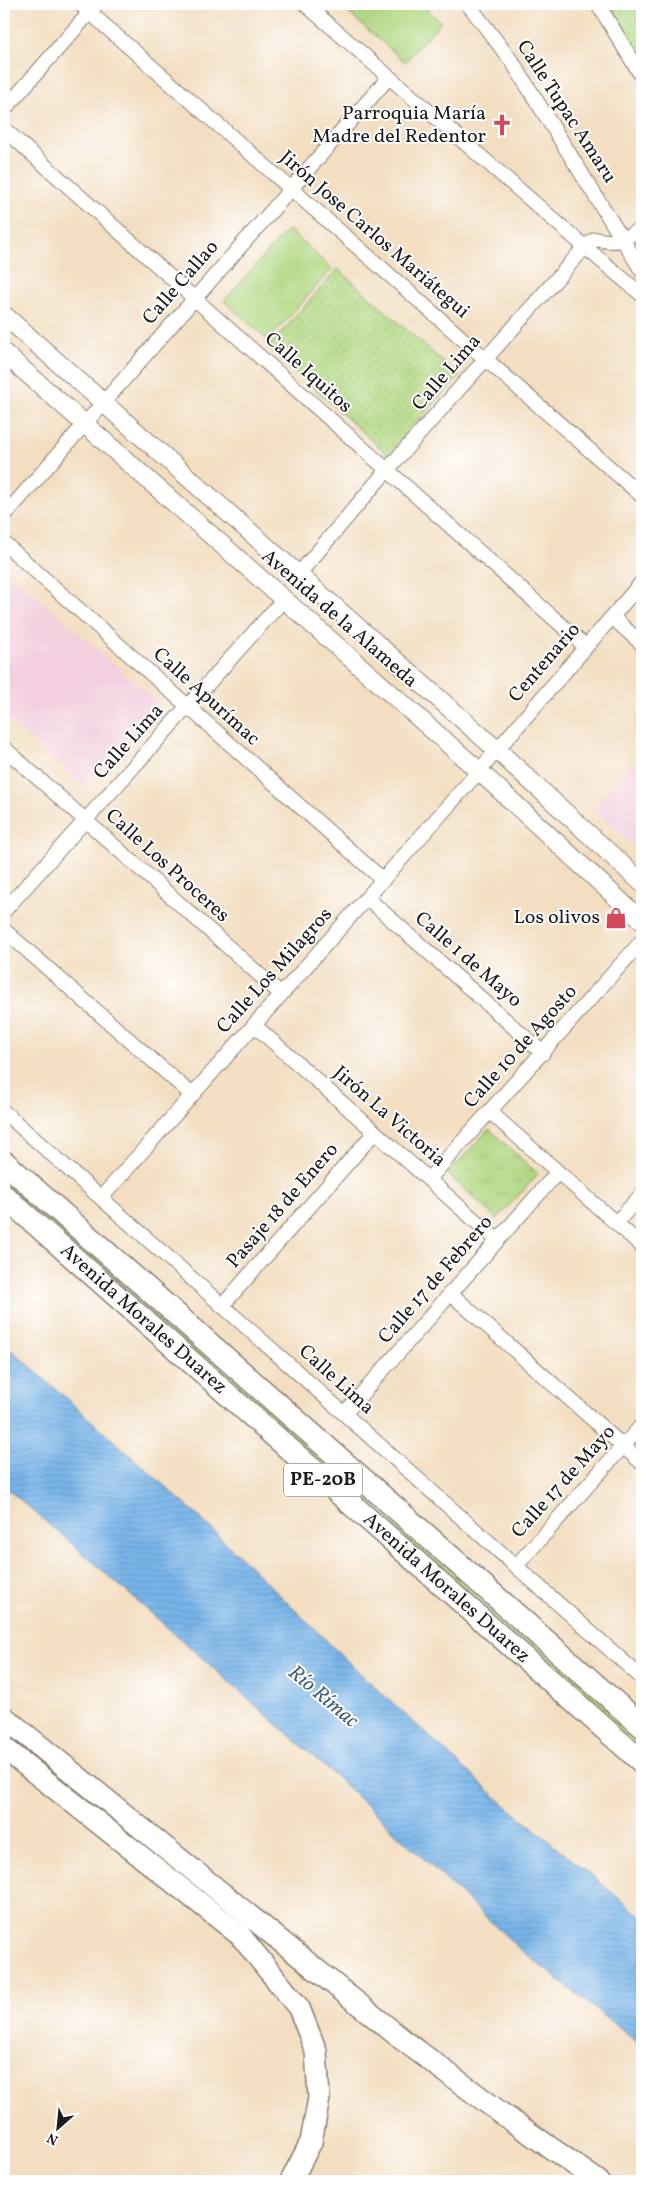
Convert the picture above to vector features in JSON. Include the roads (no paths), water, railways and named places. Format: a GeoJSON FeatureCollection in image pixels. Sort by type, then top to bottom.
{"type":"FeatureCollection","features":[{"type":"Feature","properties":{"kind":"highway","name":"Avenida Morales Duarez"},"geometry":{"type":"LineString","coordinates":[[4,1162],[642,1726]]}},
{"type":"Feature","properties":{"kind":"highway","name":"Avenida Morales Duarez"},"geometry":{"type":"LineString","coordinates":[[4,1196],[642,1762]]}},
{"type":"Feature","properties":{"kind":"highway"},"geometry":{"type":"LineString","coordinates":[[593,1683],[642,1706]]}},
{"type":"Feature","properties":{"kind":"main road"},"geometry":{"type":"LineString","coordinates":[[4,1717],[403,2040],[501,2113],[598,2181]]}},
{"type":"Feature","properties":{"kind":"main road"},"geometry":{"type":"LineString","coordinates":[[4,1748],[240,1935],[298,2008],[316,2051],[319,2098],[311,2142],[290,2181]]}},
{"type":"Feature","properties":{"kind":"street"},"geometry":{"type":"LineString","coordinates":[[305,4],[585,247],[642,294]]}},
{"type":"Feature","properties":{"kind":"street","name":"Calle Tupac Amaru"},"geometry":{"type":"LineString","coordinates":[[468,4],[513,63],[642,271]]}},
{"type":"Feature","properties":{"kind":"street"},"geometry":{"type":"LineString","coordinates":[[600,5],[642,77]]}},
{"type":"Feature","properties":{"kind":"street"},"geometry":{"type":"LineString","coordinates":[[4,110],[89,7]]}},
{"type":"Feature","properties":{"kind":"street","name":"Jirón Jose Carlos Mariátegui"},"geometry":{"type":"LineString","coordinates":[[89,7],[291,189],[642,496]]}},
{"type":"Feature","properties":{"kind":"street","name":"Calle Callao"},"geometry":{"type":"LineString","coordinates":[[4,516],[389,77]]}},
{"type":"Feature","properties":{"kind":"street","name":"Calle Iquitos"},"geometry":{"type":"LineString","coordinates":[[4,129],[586,647]]}},
{"type":"Feature","properties":{"kind":"street"},"geometry":{"type":"LineString","coordinates":[[585,247],[595,239],[612,242],[623,239],[642,228]]}},
{"type":"Feature","properties":{"kind":"street","name":"Calle Lima"},"geometry":{"type":"LineString","coordinates":[[298,575],[387,470],[585,247]]}},
{"type":"Feature","properties":{"kind":"street","name":"Avenida de la Alameda"},"geometry":{"type":"LineString","coordinates":[[4,315],[497,750],[642,883]]}},
{"type":"Feature","properties":{"kind":"street","name":"Avenida de la Alameda"},"geometry":{"type":"LineString","coordinates":[[4,353],[479,771],[642,921]]}},
{"type":"Feature","properties":{"kind":"street","name":"Calle Apurímac"},"geometry":{"type":"LineString","coordinates":[[4,543],[382,880]]}},
{"type":"Feature","properties":{"kind":"street","name":"Centenario"},"geometry":{"type":"LineString","coordinates":[[479,771],[642,582]]}},
{"type":"Feature","properties":{"kind":"street","name":"Calle Lima"},"geometry":{"type":"LineString","coordinates":[[4,911],[284,599]]}},
{"type":"Feature","properties":{"kind":"street"},"geometry":{"type":"LineString","coordinates":[[612,617],[642,644]]}},
{"type":"Feature","properties":{"kind":"street","name":"Calle Los Proceres"},"geometry":{"type":"LineString","coordinates":[[4,748],[281,994]]}},
{"type":"Feature","properties":{"kind":"street","name":"Calle Los Milagros"},"geometry":{"type":"LineString","coordinates":[[101,1198],[479,771]]}},
{"type":"Feature","properties":{"kind":"street","name":"Calle 1 de Mayo"},"geometry":{"type":"LineString","coordinates":[[367,898],[543,1053]]}},
{"type":"Feature","properties":{"kind":"street"},"geometry":{"type":"LineString","coordinates":[[4,930],[192,1095]]}},
{"type":"Feature","properties":{"kind":"street","name":"Calle 10 de Agosto"},"geometry":{"type":"LineString","coordinates":[[429,1179],[642,941]]}},
{"type":"Feature","properties":{"kind":"street","name":"Jirón La Victoria"},"geometry":{"type":"LineString","coordinates":[[254,1025],[498,1240]]}},
{"type":"Feature","properties":{"kind":"street","name":"Calle Lima"},"geometry":{"type":"LineString","coordinates":[[4,1112],[642,1678]]}},
{"type":"Feature","properties":{"kind":"street"},"geometry":{"type":"LineString","coordinates":[[490,1112],[642,1246]]}},
{"type":"Feature","properties":{"kind":"street","name":"Pasaje 18 de Enero"},"geometry":{"type":"LineString","coordinates":[[222,1306],[375,1132]]}},
{"type":"Feature","properties":{"kind":"street","name":"Calle 17 de Febrero"},"geometry":{"type":"LineString","coordinates":[[344,1414],[558,1172]]}},
{"type":"Feature","properties":{"kind":"street"},"geometry":{"type":"LineString","coordinates":[[616,1224],[642,1194]]}},
{"type":"Feature","properties":{"kind":"street"},"geometry":{"type":"LineString","coordinates":[[450,1294],[642,1462]]}},
{"type":"Feature","properties":{"kind":"street","name":"Calle 17 de Mayo"},"geometry":{"type":"LineString","coordinates":[[516,1566],[642,1425]]}},
{"type":"Feature","properties":{"kind":"water","name":"Río Rímac"},"geometry":{"type":"Polygon","coordinates":[[[4,1343],[196,1514],[364,1677],[499,1800],[642,1917],[642,2046],[522,1951],[331,1772],[4,1486],[4,1343]]]}},
{"type":"Feature","properties":{"kind":"place","name":"Parroquia María Madre del Redentor"},"geometry":{"type":"Point","coordinates":[502,125]}},
{"type":"Feature","properties":{"kind":"place","name":"Los olivos"},"geometry":{"type":"Point","coordinates":[616,918]}}]}
